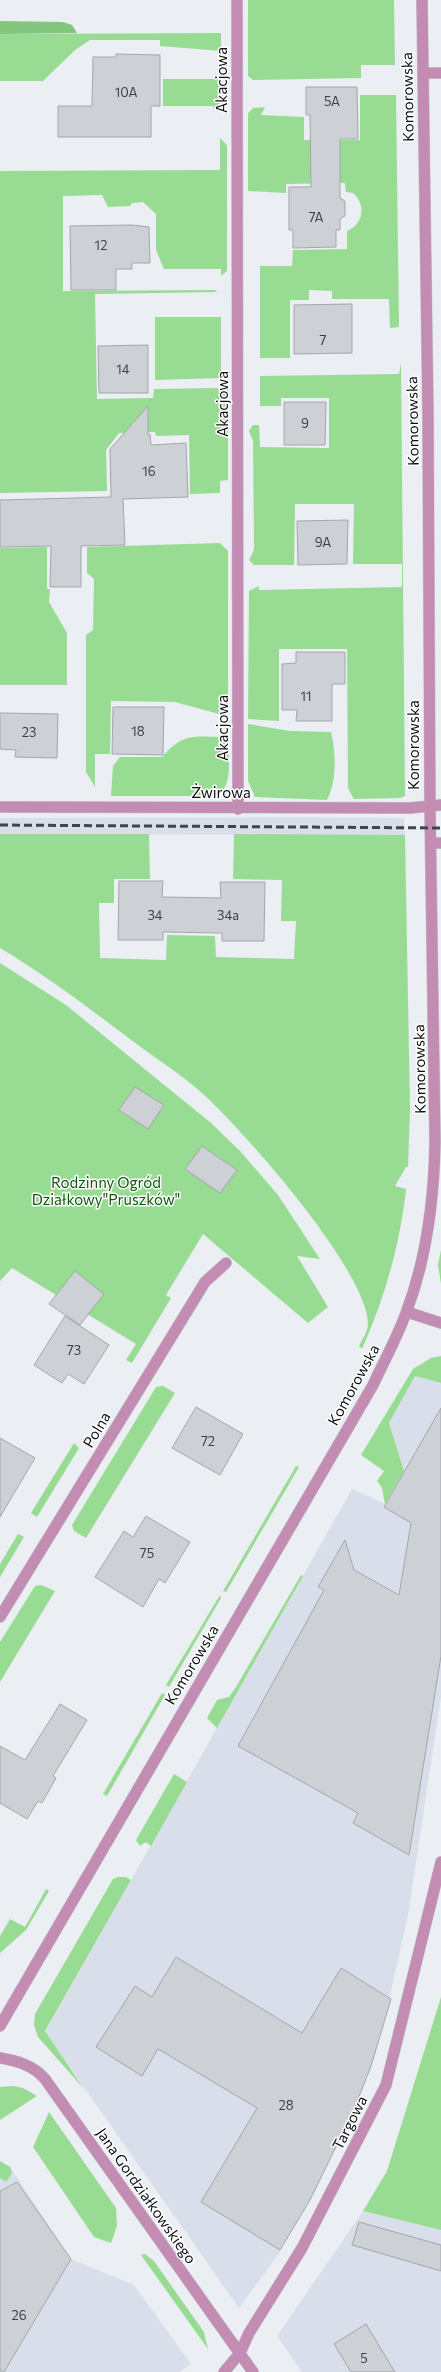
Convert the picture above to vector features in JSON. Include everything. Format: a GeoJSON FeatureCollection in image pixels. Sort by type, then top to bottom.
{"type":"FeatureCollection","features":[{"type":"Feature","properties":{"kind":"street","name":"Akacjowa"},"geometry":{"type":"LineString","coordinates":[[237,0],[238,809]]}},
{"type":"Feature","properties":{"kind":"street","name":"Komorowska"},"geometry":{"type":"LineString","coordinates":[[0,2026],[373,1385],[407,1312],[427,1236],[434,1182],[436,843],[422,0]]}},
{"type":"Feature","properties":{"kind":"street"},"geometry":{"type":"LineString","coordinates":[[423,73],[441,73]]}},
{"type":"Feature","properties":{"kind":"street","name":"Żwirowa"},"geometry":{"type":"LineString","coordinates":[[0,807],[238,809],[435,806]]}},
{"type":"Feature","properties":{"kind":"street","name":"Polna"},"geometry":{"type":"LineString","coordinates":[[0,1617],[205,1282],[226,1263]]}},
{"type":"Feature","properties":{"kind":"street"},"geometry":{"type":"LineString","coordinates":[[407,1312],[441,1324]]}},
{"type":"Feature","properties":{"kind":"street","name":"Targowa"},"geometry":{"type":"LineString","coordinates":[[224,2372],[240,2353],[249,2334],[302,2248],[386,2085],[441,1862]]}},
{"type":"Feature","properties":{"kind":"street","name":"Jana Gordziałkowskiego"},"geometry":{"type":"LineString","coordinates":[[0,2058],[26,2065],[35,2070],[45,2079],[253,2372]]}},
{"type":"Feature","properties":{"kind":"shaded area"},"geometry":{"type":"Polygon","coordinates":[[[0,818],[404,818],[405,835],[0,834],[0,818]]]}},
{"type":"Feature","properties":{"kind":"shaded area"},"geometry":{"type":"Polygon","coordinates":[[[415,1376],[441,1383],[441,1697],[408,1915],[382,2031],[353,2112],[310,2200],[280,2252],[239,2308],[45,2032],[352,1489],[385,1504],[404,1471],[389,1423],[415,1376]]]}},
{"type":"Feature","properties":{"kind":"shaded area"},"geometry":{"type":"Polygon","coordinates":[[[0,2161],[10,2167],[71,2259],[134,2285],[191,2364],[180,2372],[0,2372],[0,2161]]]}},
{"type":"Feature","properties":{"kind":"shaded area"},"geometry":{"type":"Polygon","coordinates":[[[363,2211],[441,2230],[441,2372],[302,2372],[277,2336],[363,2211]]]}},
{"type":"Feature","properties":{"kind":"green space"},"geometry":{"type":"Polygon","coordinates":[[[248,0],[394,0],[395,65],[361,65],[361,78],[253,80],[248,76],[248,0]]]}},
{"type":"Feature","properties":{"kind":"green space"},"geometry":{"type":"Polygon","coordinates":[[[0,21],[63,22],[72,25],[77,33],[0,34],[0,21]]]}},
{"type":"Feature","properties":{"kind":"green space"},"geometry":{"type":"Polygon","coordinates":[[[221,33],[221,51],[160,46],[160,40],[90,40],[75,50],[43,81],[0,81],[0,34],[221,33]]]}},
{"type":"Feature","properties":{"kind":"green space"},"geometry":{"type":"Polygon","coordinates":[[[163,79],[220,79],[220,103],[214,109],[213,106],[163,106],[163,79]]]}},
{"type":"Feature","properties":{"kind":"green space"},"geometry":{"type":"Polygon","coordinates":[[[360,95],[396,95],[399,327],[390,328],[389,299],[332,299],[332,291],[309,290],[309,300],[290,300],[290,358],[260,358],[260,266],[292,266],[293,250],[347,249],[347,231],[357,224],[360,219],[361,208],[360,203],[353,193],[346,192],[345,183],[286,184],[286,193],[248,191],[248,113],[253,108],[265,107],[261,115],[304,117],[304,140],[360,140],[360,95]]]}},
{"type":"Feature","properties":{"kind":"green space"},"geometry":{"type":"Polygon","coordinates":[[[220,138],[227,145],[227,271],[221,276],[221,269],[164,269],[156,250],[156,214],[143,202],[132,203],[130,206],[108,207],[102,195],[63,196],[63,291],[215,290],[217,292],[95,294],[97,399],[153,398],[154,389],[220,388],[221,385],[228,385],[228,480],[220,481],[220,493],[190,494],[189,435],[156,436],[155,432],[119,433],[106,450],[107,491],[0,493],[0,171],[220,170],[220,138]]]}},
{"type":"Feature","properties":{"kind":"green space"},"geometry":{"type":"Polygon","coordinates":[[[155,317],[221,317],[221,378],[155,380],[155,317]]]}},
{"type":"Feature","properties":{"kind":"green space"},"geometry":{"type":"Polygon","coordinates":[[[401,363],[405,796],[400,798],[354,799],[348,788],[347,649],[279,649],[279,721],[248,719],[249,591],[259,586],[259,590],[402,587],[402,564],[353,564],[354,504],[295,504],[294,565],[254,565],[249,560],[254,550],[253,441],[249,431],[253,425],[259,425],[260,447],[329,448],[329,398],[281,398],[281,406],[260,406],[260,376],[399,374],[401,363]]]}},
{"type":"Feature","properties":{"kind":"green space"},"geometry":{"type":"Polygon","coordinates":[[[220,543],[228,551],[228,709],[219,714],[175,702],[111,701],[110,754],[95,754],[95,787],[86,772],[86,635],[93,630],[94,579],[87,573],[87,547],[220,543]]]}},
{"type":"Feature","properties":{"kind":"green space"},"geometry":{"type":"Polygon","coordinates":[[[47,547],[47,589],[50,589],[49,602],[67,633],[67,685],[0,685],[0,548],[47,547]]]}},
{"type":"Feature","properties":{"kind":"green space"},"geometry":{"type":"Polygon","coordinates":[[[248,724],[290,731],[331,732],[335,767],[333,784],[327,800],[255,797],[248,781],[248,724]]]}},
{"type":"Feature","properties":{"kind":"green space"},"geometry":{"type":"Polygon","coordinates":[[[219,735],[223,735],[228,739],[229,770],[226,785],[217,796],[111,796],[113,766],[120,757],[162,757],[175,744],[187,738],[218,737],[219,735]]]}},
{"type":"Feature","properties":{"kind":"green space"},"geometry":{"type":"Polygon","coordinates":[[[0,834],[149,834],[150,879],[114,879],[114,903],[99,903],[100,958],[166,960],[167,935],[215,936],[216,957],[294,959],[296,921],[281,921],[282,880],[233,879],[234,834],[405,835],[410,1109],[408,1167],[406,1167],[395,1186],[406,1189],[396,1251],[378,1310],[362,1349],[359,1346],[368,1324],[362,1300],[347,1270],[326,1237],[300,1202],[245,1137],[221,1111],[186,1079],[68,993],[0,948],[0,834]]]}},
{"type":"Feature","properties":{"kind":"green space","name":"Rodzinny Ogród Działkowy\"Pruszków\""},"geometry":{"type":"Polygon","coordinates":[[[0,963],[66,1005],[211,1123],[240,1151],[278,1195],[320,1259],[297,1256],[328,1307],[308,1323],[203,1234],[166,1295],[171,1298],[132,1363],[126,1360],[136,1344],[12,1268],[0,1281],[0,963]]]}},
{"type":"Feature","properties":{"kind":"green space"},"geometry":{"type":"Polygon","coordinates":[[[441,1250],[441,1284],[438,1265],[441,1250]]]}},
{"type":"Feature","properties":{"kind":"green space"},"geometry":{"type":"Polygon","coordinates":[[[441,1356],[441,1383],[415,1376],[389,1423],[404,1471],[385,1504],[382,1488],[377,1481],[384,1471],[361,1455],[413,1369],[431,1358],[441,1356]]]}},
{"type":"Feature","properties":{"kind":"green space"},"geometry":{"type":"Polygon","coordinates":[[[163,1386],[175,1393],[86,1538],[74,1531],[72,1525],[156,1387],[163,1386]]]}},
{"type":"Feature","properties":{"kind":"green space"},"geometry":{"type":"Polygon","coordinates":[[[74,1443],[79,1448],[37,1517],[31,1513],[74,1443]]]}},
{"type":"Feature","properties":{"kind":"green space"},"geometry":{"type":"Polygon","coordinates":[[[296,1466],[299,1467],[226,1592],[223,1591],[296,1466]]]}},
{"type":"Feature","properties":{"kind":"green space"},"geometry":{"type":"Polygon","coordinates":[[[18,1534],[24,1537],[0,1577],[0,1564],[18,1534]]]}},
{"type":"Feature","properties":{"kind":"green space"},"geometry":{"type":"Polygon","coordinates":[[[301,1575],[303,1576],[217,1728],[207,1718],[217,1700],[229,1697],[236,1687],[301,1575]]]}},
{"type":"Feature","properties":{"kind":"green space"},"geometry":{"type":"Polygon","coordinates":[[[41,1585],[55,1591],[0,1682],[0,1642],[35,1586],[41,1585]]]}},
{"type":"Feature","properties":{"kind":"green space"},"geometry":{"type":"Polygon","coordinates":[[[220,1595],[221,1598],[169,1687],[166,1685],[220,1595]]]}},
{"type":"Feature","properties":{"kind":"green space"},"geometry":{"type":"Polygon","coordinates":[[[162,1693],[165,1695],[107,1796],[103,1794],[162,1693]]]}},
{"type":"Feature","properties":{"kind":"green space"},"geometry":{"type":"Polygon","coordinates":[[[174,1774],[187,1782],[151,1846],[146,1842],[140,1846],[136,1840],[174,1774]]]}},
{"type":"Feature","properties":{"kind":"green space"},"geometry":{"type":"Polygon","coordinates":[[[118,1877],[126,1877],[131,1880],[45,2031],[84,2089],[38,2037],[34,2025],[35,2014],[113,1879],[118,1877]]]}},
{"type":"Feature","properties":{"kind":"green space"},"geometry":{"type":"Polygon","coordinates":[[[46,1889],[49,1891],[26,1930],[0,1953],[0,1936],[10,1919],[25,1927],[46,1889]]]}},
{"type":"Feature","properties":{"kind":"green space"},"geometry":{"type":"Polygon","coordinates":[[[441,1997],[441,2230],[363,2211],[387,2171],[441,1997]]]}},
{"type":"Feature","properties":{"kind":"green space"},"geometry":{"type":"Polygon","coordinates":[[[13,2086],[23,2088],[37,2096],[0,2120],[0,2087],[13,2086]]]}},
{"type":"Feature","properties":{"kind":"green space"},"geometry":{"type":"Polygon","coordinates":[[[49,2112],[116,2208],[117,2226],[111,2243],[94,2237],[33,2147],[49,2112]]]}},
{"type":"Feature","properties":{"kind":"green space"},"geometry":{"type":"Polygon","coordinates":[[[0,2161],[10,2167],[12,2173],[6,2182],[0,2178],[0,2161]]]}},
{"type":"Feature","properties":{"kind":"green space"},"geometry":{"type":"Polygon","coordinates":[[[145,2254],[154,2261],[204,2332],[208,2349],[141,2255],[145,2254]]]}},
{"type":"Feature","properties":{"kind":"building"},"geometry":{"type":"Polygon","coordinates":[[[116,54],[160,55],[160,106],[151,106],[151,137],[58,137],[58,106],[92,106],[93,57],[116,57],[116,54]]]}},
{"type":"Feature","properties":{"kind":"building"},"geometry":{"type":"Polygon","coordinates":[[[306,87],[357,87],[358,139],[340,139],[340,198],[345,201],[345,216],[340,219],[340,230],[336,230],[336,247],[293,248],[293,230],[289,230],[289,187],[311,187],[310,115],[306,115],[306,87]]]}},
{"type":"Feature","properties":{"kind":"building"},"geometry":{"type":"Polygon","coordinates":[[[132,225],[149,227],[150,263],[132,263],[132,269],[116,269],[116,290],[71,290],[70,226],[132,225]]]}},
{"type":"Feature","properties":{"kind":"building"},"geometry":{"type":"Polygon","coordinates":[[[352,304],[352,353],[294,354],[294,305],[352,304]]]}},
{"type":"Feature","properties":{"kind":"building"},"geometry":{"type":"Polygon","coordinates":[[[148,345],[148,393],[99,393],[98,346],[148,345]]]}},
{"type":"Feature","properties":{"kind":"building"},"geometry":{"type":"Polygon","coordinates":[[[284,402],[326,402],[325,445],[284,445],[284,402]]]}},
{"type":"Feature","properties":{"kind":"building"},"geometry":{"type":"Polygon","coordinates":[[[148,406],[148,434],[150,434],[151,445],[186,443],[188,497],[123,499],[125,545],[81,546],[81,587],[50,587],[51,546],[0,547],[0,500],[111,497],[110,449],[148,406]]]}},
{"type":"Feature","properties":{"kind":"building"},"geometry":{"type":"Polygon","coordinates":[[[348,520],[347,564],[298,565],[297,521],[348,520]]]}},
{"type":"Feature","properties":{"kind":"building"},"geometry":{"type":"Polygon","coordinates":[[[296,652],[345,652],[345,684],[332,684],[332,721],[296,721],[297,710],[282,710],[282,664],[296,663],[296,652]]]}},
{"type":"Feature","properties":{"kind":"building"},"geometry":{"type":"Polygon","coordinates":[[[113,707],[164,707],[163,755],[112,754],[113,707]]]}},
{"type":"Feature","properties":{"kind":"building"},"geometry":{"type":"Polygon","coordinates":[[[0,713],[58,714],[57,758],[15,757],[16,750],[0,749],[0,713]]]}},
{"type":"Feature","properties":{"kind":"building"},"geometry":{"type":"Polygon","coordinates":[[[119,881],[163,881],[162,897],[221,898],[220,882],[265,882],[264,941],[222,941],[222,933],[163,932],[163,940],[118,940],[119,881]]]}},
{"type":"Feature","properties":{"kind":"building"},"geometry":{"type":"Polygon","coordinates":[[[135,1087],[164,1105],[148,1129],[119,1110],[135,1087]]]}},
{"type":"Feature","properties":{"kind":"building"},"geometry":{"type":"Polygon","coordinates":[[[202,1146],[237,1170],[220,1193],[185,1169],[202,1146]]]}},
{"type":"Feature","properties":{"kind":"building"},"geometry":{"type":"Polygon","coordinates":[[[75,1271],[104,1294],[80,1325],[49,1304],[75,1271]]]}},
{"type":"Feature","properties":{"kind":"building"},"geometry":{"type":"Polygon","coordinates":[[[65,1316],[109,1345],[84,1384],[68,1374],[62,1383],[34,1365],[65,1316]]]}},
{"type":"Feature","properties":{"kind":"building"},"geometry":{"type":"Polygon","coordinates":[[[196,1407],[243,1434],[220,1475],[172,1448],[196,1407]]]}},
{"type":"Feature","properties":{"kind":"building"},"geometry":{"type":"Polygon","coordinates":[[[441,1408],[441,1656],[409,1855],[353,1823],[358,1813],[238,1746],[324,1590],[318,1587],[345,1540],[354,1570],[399,1595],[411,1523],[384,1507],[441,1408]]]}},
{"type":"Feature","properties":{"kind":"building"},"geometry":{"type":"Polygon","coordinates":[[[0,1438],[35,1458],[0,1517],[0,1438]]]}},
{"type":"Feature","properties":{"kind":"building"},"geometry":{"type":"Polygon","coordinates":[[[146,1516],[190,1542],[165,1583],[159,1579],[143,1607],[95,1577],[124,1531],[133,1537],[146,1516]]]}},
{"type":"Feature","properties":{"kind":"building"},"geometry":{"type":"Polygon","coordinates":[[[60,1704],[87,1720],[53,1776],[56,1778],[42,1803],[38,1801],[27,1819],[0,1803],[0,1746],[25,1760],[60,1704]]]}},
{"type":"Feature","properties":{"kind":"building"},"geometry":{"type":"Polygon","coordinates":[[[176,1957],[302,2033],[341,1968],[391,1999],[371,2066],[353,2112],[310,2200],[280,2250],[201,2202],[257,2108],[158,2049],[142,2076],[96,2047],[135,1986],[152,1997],[176,1957]]]}},
{"type":"Feature","properties":{"kind":"building"},"geometry":{"type":"Polygon","coordinates":[[[17,2182],[71,2259],[4,2372],[0,2372],[0,2191],[17,2182]]]}},
{"type":"Feature","properties":{"kind":"building"},"geometry":{"type":"Polygon","coordinates":[[[359,2222],[441,2245],[441,2271],[352,2245],[359,2222]]]}},
{"type":"Feature","properties":{"kind":"building"},"geometry":{"type":"Polygon","coordinates":[[[366,2324],[395,2372],[351,2372],[334,2344],[366,2324]]]}},
{"type":"Feature","properties":{"kind":"railway"},"geometry":{"type":"LineString","coordinates":[[0,825],[441,828]]}}]}
